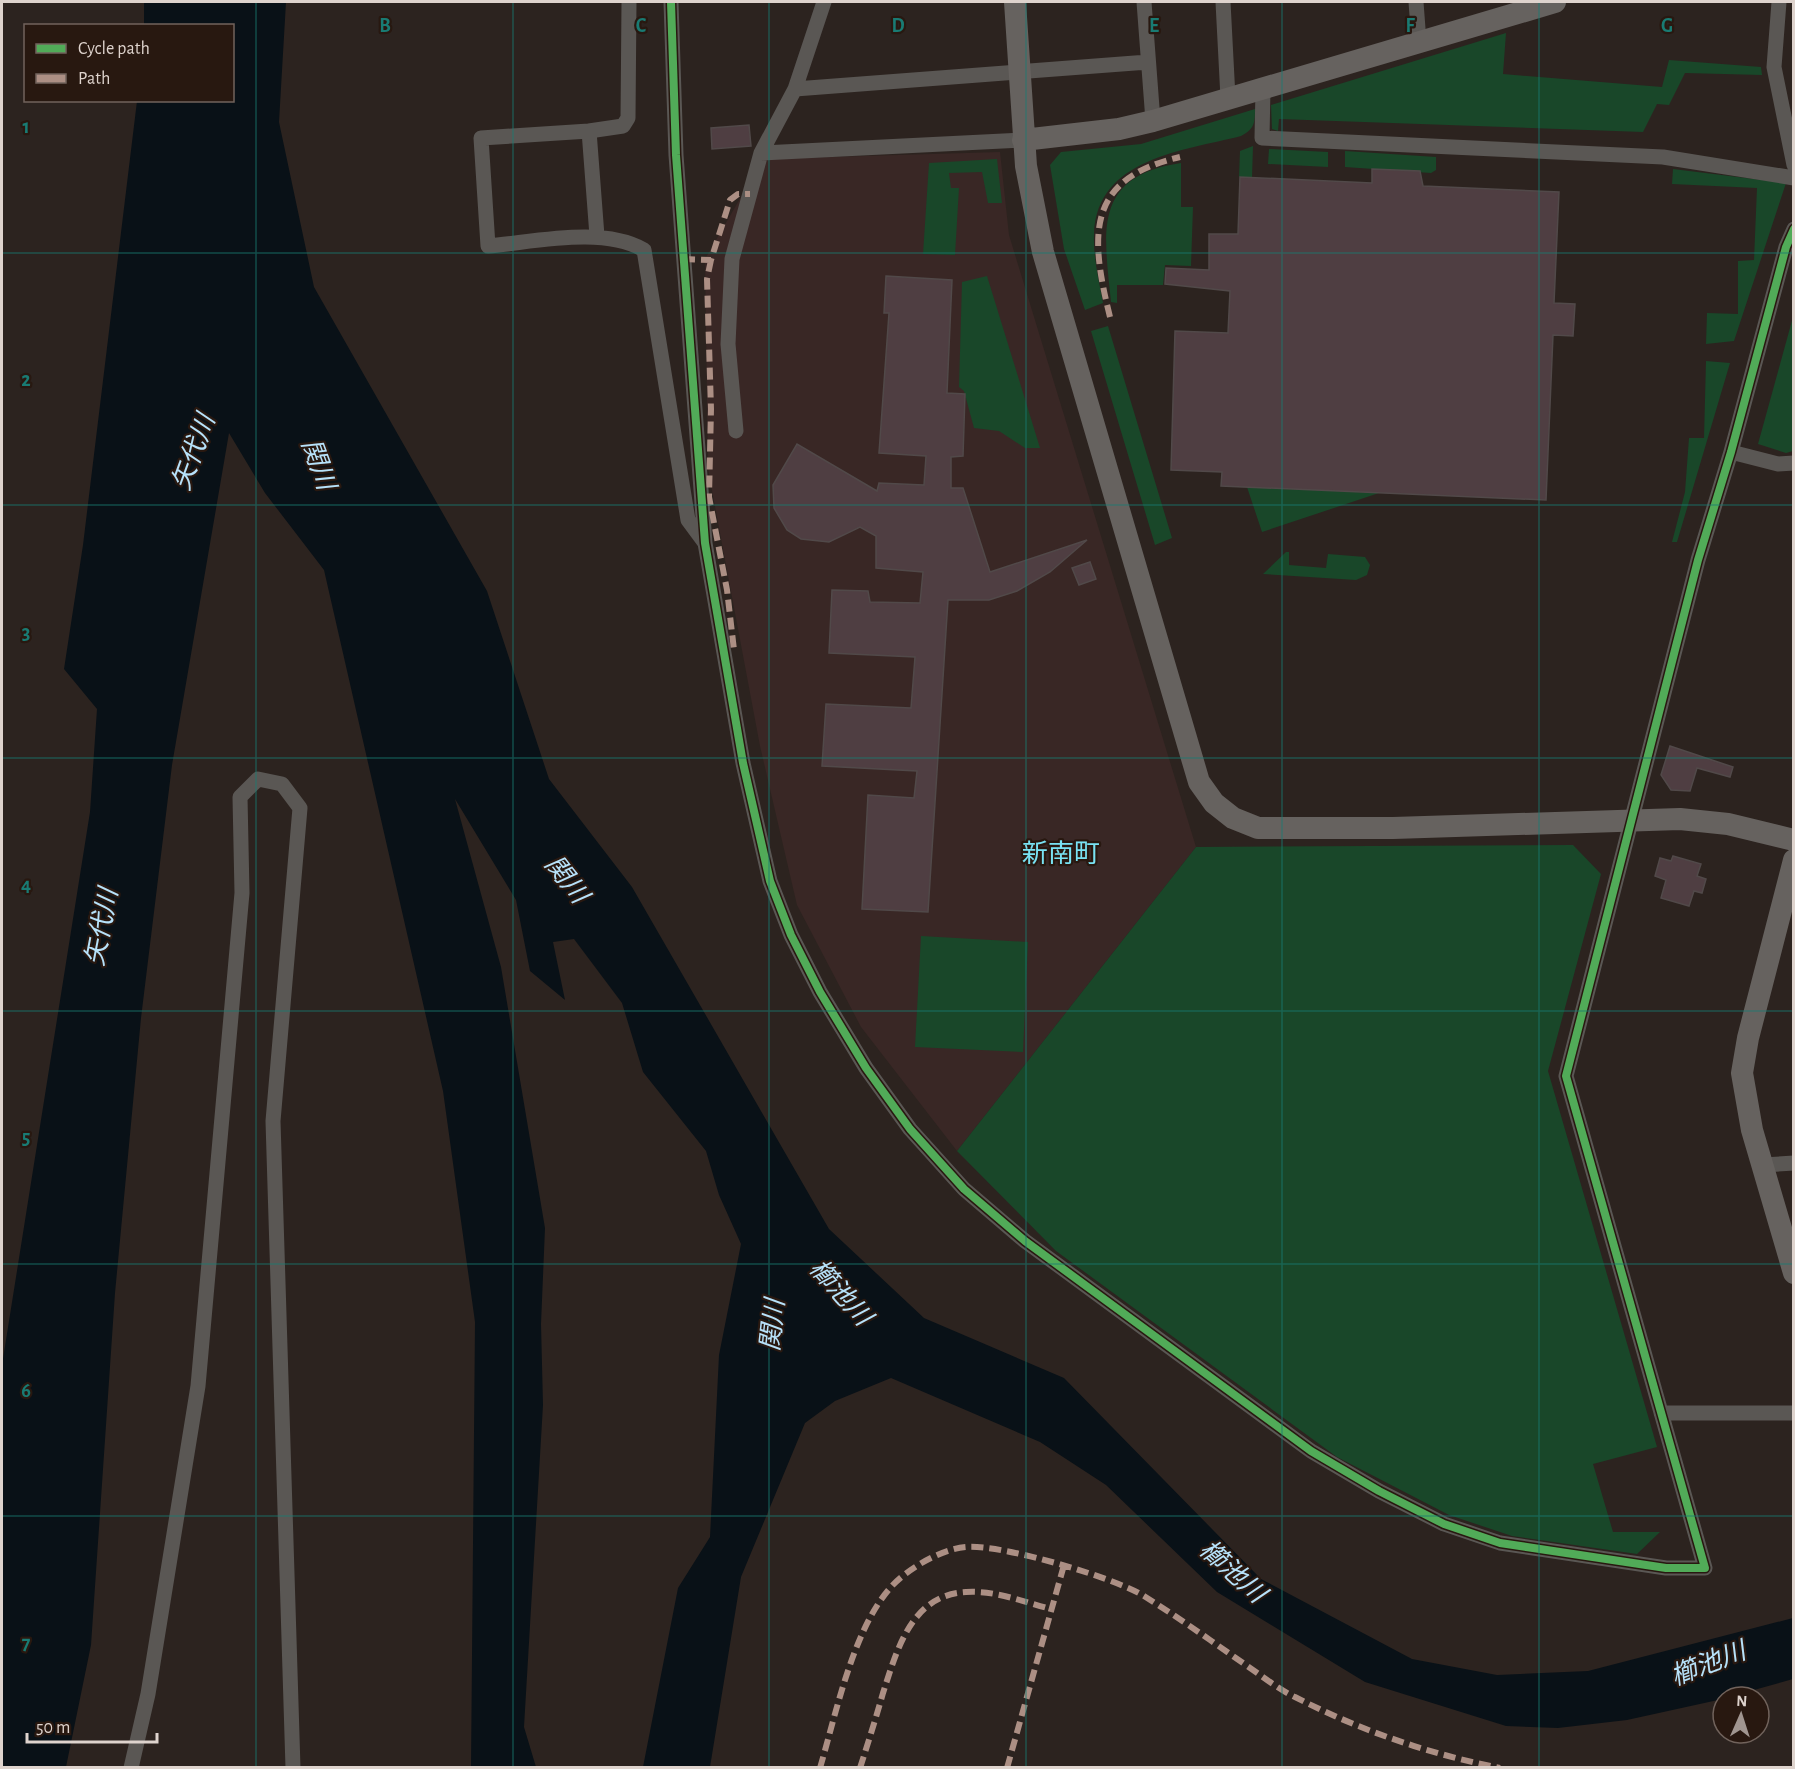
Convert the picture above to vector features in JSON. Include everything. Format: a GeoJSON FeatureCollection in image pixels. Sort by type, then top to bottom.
{"type":"FeatureCollection","features":[{"type":"Feature","properties":{"kind":"street"},"geometry":{"type":"LineString","coordinates":[[629,2],[627,118],[623,126],[589,131],[481,138],[489,246],[597,236],[630,241],[644,250],[688,520],[705,543]]}},
{"type":"Feature","properties":{"kind":"street"},"geometry":{"type":"LineString","coordinates":[[671,2],[677,166],[705,543],[743,763],[771,881],[790,935],[820,992],[866,1068],[910,1129],[964,1189],[1025,1241],[1311,1450],[1379,1491],[1444,1524],[1500,1543],[1666,1568],[1705,1568],[1566,1076],[1698,561],[1731,452],[1786,247],[1794,229]]}},
{"type":"Feature","properties":{"kind":"street"},"geometry":{"type":"LineString","coordinates":[[736,431],[728,344],[732,259],[761,153],[795,89],[824,2]]}},
{"type":"Feature","properties":{"kind":"street"},"geometry":{"type":"LineString","coordinates":[[1015,2],[1023,140],[1043,252],[1198,782],[1214,803],[1233,818],[1258,828],[1393,828],[1631,818],[1680,819],[1728,824],[1794,840]]}},
{"type":"Feature","properties":{"kind":"street"},"geometry":{"type":"LineString","coordinates":[[1144,2],[1153,122]]}},
{"type":"Feature","properties":{"kind":"street"},"geometry":{"type":"LineString","coordinates":[[1223,2],[1228,98]]}},
{"type":"Feature","properties":{"kind":"street"},"geometry":{"type":"LineString","coordinates":[[1416,2],[1419,42]]}},
{"type":"Feature","properties":{"kind":"street"},"geometry":{"type":"LineString","coordinates":[[761,153],[1023,140],[1119,129],[1153,122],[1555,2]]}},
{"type":"Feature","properties":{"kind":"street"},"geometry":{"type":"LineString","coordinates":[[1779,2],[1774,66],[1794,165]]}},
{"type":"Feature","properties":{"kind":"street"},"geometry":{"type":"LineString","coordinates":[[795,89],[1020,74],[1148,62]]}},
{"type":"Feature","properties":{"kind":"street"},"geometry":{"type":"LineString","coordinates":[[1263,88],[1262,138],[1663,157],[1794,178]]}},
{"type":"Feature","properties":{"kind":"street"},"geometry":{"type":"LineString","coordinates":[[589,131],[597,236]]}},
{"type":"Feature","properties":{"kind":"street"},"geometry":{"type":"LineString","coordinates":[[1731,452],[1778,464],[1794,463]]}},
{"type":"Feature","properties":{"kind":"street"},"geometry":{"type":"LineString","coordinates":[[131,1767],[148,1694],[198,1386],[242,893],[240,796],[258,779],[282,784],[300,808],[273,1121],[293,1767]]}},
{"type":"Feature","properties":{"kind":"street"},"geometry":{"type":"LineString","coordinates":[[1794,860],[1748,1038],[1742,1073],[1750,1121],[1794,1273]]}},
{"type":"Feature","properties":{"kind":"street"},"geometry":{"type":"LineString","coordinates":[[1763,1166],[1794,1163]]}},
{"type":"Feature","properties":{"kind":"street"},"geometry":{"type":"LineString","coordinates":[[1661,1413],[1794,1413]]}},
{"type":"Feature","properties":{"kind":"shaded area"},"geometry":{"type":"Polygon","coordinates":[[[1000,152],[1009,235],[1196,847],[957,1151],[861,1027],[797,905],[760,746],[708,469],[705,259],[763,159],[1000,152]]]}},
{"type":"Feature","properties":{"kind":"green space"},"geometry":{"type":"Polygon","coordinates":[[[1506,33],[1503,74],[1662,87],[1669,60],[1761,67],[1762,75],[1685,73],[1669,105],[1657,104],[1643,132],[1279,119],[1278,131],[1272,129],[1271,105],[1506,33]]]}},
{"type":"Feature","properties":{"kind":"green space"},"geometry":{"type":"Polygon","coordinates":[[[1255,109],[1253,126],[1241,136],[1194,147],[1147,162],[1127,174],[1110,189],[1099,209],[1094,234],[1095,260],[1103,303],[1085,310],[1064,249],[1050,165],[1061,152],[1141,144],[1255,109]]]}},
{"type":"Feature","properties":{"kind":"green space"},"geometry":{"type":"Polygon","coordinates":[[[1253,146],[1252,178],[1239,177],[1240,151],[1253,146]]]}},
{"type":"Feature","properties":{"kind":"green space"},"geometry":{"type":"Polygon","coordinates":[[[1269,149],[1328,152],[1328,167],[1268,164],[1269,149]]]}},
{"type":"Feature","properties":{"kind":"green space"},"geometry":{"type":"Polygon","coordinates":[[[1345,151],[1436,157],[1436,170],[1431,173],[1345,167],[1345,151]]]}},
{"type":"Feature","properties":{"kind":"green space"},"geometry":{"type":"Polygon","coordinates":[[[997,159],[1002,203],[988,203],[982,172],[949,173],[951,188],[959,188],[955,255],[923,254],[929,163],[997,159]]]}},
{"type":"Feature","properties":{"kind":"green space"},"geometry":{"type":"Polygon","coordinates":[[[1181,163],[1181,207],[1193,207],[1191,266],[1165,265],[1163,285],[1117,285],[1117,303],[1111,302],[1106,253],[1107,231],[1110,211],[1118,194],[1132,180],[1152,170],[1181,163]]]}},
{"type":"Feature","properties":{"kind":"green space"},"geometry":{"type":"Polygon","coordinates":[[[1673,169],[1786,183],[1734,341],[1706,344],[1707,313],[1738,314],[1738,261],[1754,260],[1757,188],[1672,184],[1673,169]]]}},
{"type":"Feature","properties":{"kind":"green space"},"geometry":{"type":"Polygon","coordinates":[[[987,276],[1040,448],[1025,448],[999,431],[974,428],[964,391],[959,387],[962,282],[987,276]]]}},
{"type":"Feature","properties":{"kind":"green space"},"geometry":{"type":"Polygon","coordinates":[[[1793,317],[1793,451],[1786,453],[1758,444],[1793,317]]]}},
{"type":"Feature","properties":{"kind":"green space"},"geometry":{"type":"Polygon","coordinates":[[[1108,326],[1172,538],[1155,545],[1091,331],[1108,326]]]}},
{"type":"Feature","properties":{"kind":"green space"},"geometry":{"type":"Polygon","coordinates":[[[1706,361],[1730,363],[1677,542],[1672,542],[1685,492],[1689,438],[1704,438],[1706,361]]]}},
{"type":"Feature","properties":{"kind":"green space"},"geometry":{"type":"Polygon","coordinates":[[[1247,487],[1379,493],[1262,532],[1247,487]]]}},
{"type":"Feature","properties":{"kind":"green space"},"geometry":{"type":"Polygon","coordinates":[[[1286,552],[1289,552],[1289,565],[1326,568],[1328,554],[1365,557],[1370,565],[1367,575],[1356,580],[1263,574],[1286,552]]]}},
{"type":"Feature","properties":{"kind":"green space"},"geometry":{"type":"Polygon","coordinates":[[[1573,845],[1601,874],[1548,1071],[1657,1447],[1593,1464],[1613,1532],[1660,1532],[1637,1554],[1512,1536],[1449,1515],[1337,1457],[1056,1251],[957,1151],[1196,847],[1573,845]]]}},
{"type":"Feature","properties":{"kind":"green space"},"geometry":{"type":"Polygon","coordinates":[[[921,936],[1028,942],[1023,1052],[915,1047],[921,936]]]}},
{"type":"Feature","properties":{"kind":"water"},"geometry":{"type":"Polygon","coordinates":[[[144,2],[286,2],[279,122],[314,287],[487,591],[549,779],[632,887],[829,1229],[924,1318],[1064,1378],[1261,1579],[1412,1659],[1497,1675],[1588,1671],[1793,1618],[1793,1679],[1771,1685],[1711,1685],[1711,1702],[1627,1720],[1558,1728],[1506,1726],[1365,1682],[1217,1592],[1106,1485],[1040,1442],[891,1378],[835,1401],[805,1423],[741,1577],[710,1767],[643,1767],[678,1588],[710,1537],[719,1355],[741,1244],[719,1195],[706,1151],[643,1072],[622,1003],[574,939],[553,942],[565,1000],[530,971],[516,900],[455,799],[501,967],[545,1228],[541,1324],[543,1405],[524,1727],[536,1767],[471,1767],[475,1322],[443,1091],[324,570],[265,493],[229,433],[172,765],[141,1018],[115,1293],[91,1645],[66,1767],[2,1767],[2,1365],[90,812],[97,709],[64,669],[83,545],[137,102],[234,102],[234,24],[144,24],[144,2]]]}},
{"type":"Feature","properties":{"kind":"building"},"geometry":{"type":"Polygon","coordinates":[[[749,125],[751,146],[712,149],[711,128],[749,125]]]}},
{"type":"Feature","properties":{"kind":"building"},"geometry":{"type":"Polygon","coordinates":[[[1372,169],[1420,171],[1423,186],[1559,192],[1554,303],[1575,304],[1573,336],[1553,335],[1546,500],[1221,486],[1222,472],[1171,470],[1175,331],[1228,333],[1230,291],[1165,284],[1166,268],[1209,270],[1209,234],[1238,234],[1240,177],[1372,183],[1372,169]]]}},
{"type":"Feature","properties":{"kind":"building"},"geometry":{"type":"Polygon","coordinates":[[[886,276],[952,280],[947,393],[965,394],[963,456],[951,457],[951,488],[963,488],[990,572],[1087,540],[1050,572],[1017,591],[989,600],[948,600],[928,912],[862,909],[868,795],[914,798],[917,771],[822,766],[826,704],[911,708],[915,657],[829,653],[832,590],[868,591],[870,602],[920,603],[923,572],[876,568],[876,536],[860,527],[829,542],[801,539],[787,530],[774,508],[773,485],[797,444],[877,491],[879,483],[924,485],[926,456],[879,453],[889,313],[884,313],[886,276]]]}},
{"type":"Feature","properties":{"kind":"building"},"geometry":{"type":"Polygon","coordinates":[[[1090,562],[1096,579],[1079,585],[1072,568],[1090,562]]]}},
{"type":"Feature","properties":{"kind":"building"},"geometry":{"type":"Polygon","coordinates":[[[1670,746],[1733,767],[1730,777],[1697,768],[1690,791],[1671,790],[1661,775],[1670,746]]]}},
{"type":"Feature","properties":{"kind":"building"},"geometry":{"type":"Polygon","coordinates":[[[1673,856],[1701,864],[1697,876],[1706,879],[1702,893],[1694,891],[1689,906],[1661,898],[1666,880],[1655,876],[1660,858],[1671,861],[1673,856]]]}},
{"type":"Feature","properties":{"kind":"marked path"},"geometry":{"type":"LineString","coordinates":[[1110,317],[1099,261],[1098,237],[1102,215],[1111,196],[1126,180],[1149,167],[1180,157]]}},
{"type":"Feature","properties":{"kind":"marked path"},"geometry":{"type":"LineString","coordinates":[[683,259],[711,260],[730,200],[738,194],[750,194]]}},
{"type":"Feature","properties":{"kind":"marked path"},"geometry":{"type":"LineString","coordinates":[[711,260],[707,279],[711,409],[709,497],[727,590],[734,650]]}},
{"type":"Feature","properties":{"kind":"marked path"},"geometry":{"type":"LineString","coordinates":[[820,1768],[847,1673],[866,1625],[878,1605],[891,1587],[915,1567],[946,1552],[966,1547],[982,1547],[1030,1556],[1083,1571],[1129,1588],[1172,1614],[1279,1688],[1319,1709],[1395,1740],[1447,1756],[1500,1768]]}},
{"type":"Feature","properties":{"kind":"marked path"},"geometry":{"type":"LineString","coordinates":[[1007,1768],[1064,1565]]}},
{"type":"Feature","properties":{"kind":"marked path"},"geometry":{"type":"LineString","coordinates":[[860,1768],[888,1676],[901,1643],[919,1614],[932,1603],[947,1595],[977,1592],[1009,1597],[1051,1609]]}},
{"type":"Feature","properties":{"kind":"cycle path"},"geometry":{"type":"LineString","coordinates":[[671,2],[676,155],[705,543],[743,763],[770,881],[791,935],[820,992],[866,1068],[910,1129],[964,1189],[1025,1241],[1311,1451],[1379,1491],[1444,1524],[1500,1543],[1666,1568],[1705,1568],[1566,1076],[1698,560],[1731,452],[1786,247],[1794,229]]}},
{"type":"Feature","properties":{"kind":"district","name":"新南町"},"geometry":{"type":"Point","coordinates":[1061,853]}},
{"type":"Feature","properties":{"kind":"water label","name":"矢代川"},"geometry":{"type":"Point","coordinates":[193,452]}},
{"type":"Feature","properties":{"kind":"water label","name":"関川"},"geometry":{"type":"Point","coordinates":[319,464]}},
{"type":"Feature","properties":{"kind":"water label","name":"関川"},"geometry":{"type":"Point","coordinates":[567,879]}},
{"type":"Feature","properties":{"kind":"water label","name":"矢代川"},"geometry":{"type":"Point","coordinates":[101,927]}},
{"type":"Feature","properties":{"kind":"water label","name":"櫛池川"},"geometry":{"type":"Point","coordinates":[841,1292]}},
{"type":"Feature","properties":{"kind":"water label","name":"関川"},"geometry":{"type":"Point","coordinates":[772,1325]}},
{"type":"Feature","properties":{"kind":"water label","name":"櫛池川"},"geometry":{"type":"Point","coordinates":[1233,1571]}},
{"type":"Feature","properties":{"kind":"water label","name":"櫛池川"},"geometry":{"type":"Point","coordinates":[1708,1663]}}]}
